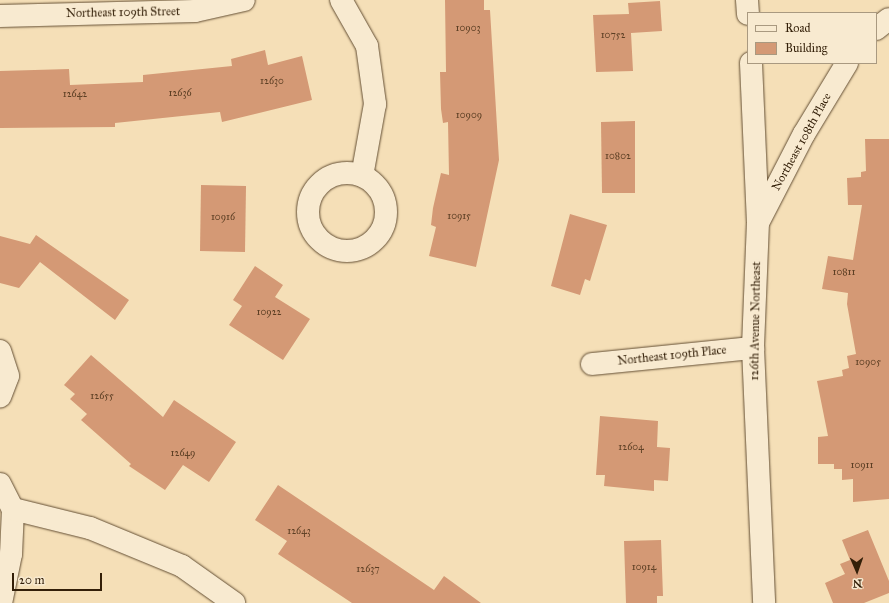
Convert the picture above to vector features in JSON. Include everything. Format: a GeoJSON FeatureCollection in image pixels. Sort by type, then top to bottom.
{"type":"FeatureCollection","features":[{"type":"Feature","properties":{"kind":"street","name":"Northeast 109th Street"},"geometry":{"type":"LineString","coordinates":[[0,16],[195,11],[244,0]]}},
{"type":"Feature","properties":{"kind":"street"},"geometry":{"type":"LineString","coordinates":[[341,0],[367,46],[375,104],[362,176]]}},
{"type":"Feature","properties":{"kind":"street"},"geometry":{"type":"LineString","coordinates":[[747,0],[748,12]]}},
{"type":"Feature","properties":{"kind":"street"},"geometry":{"type":"LineString","coordinates":[[877,28],[889,19]]}},
{"type":"Feature","properties":{"kind":"street","name":"126th Avenue Northeast"},"geometry":{"type":"LineString","coordinates":[[751,64],[758,222],[753,348],[764,603]]}},
{"type":"Feature","properties":{"kind":"street","name":"Northeast 108th Place"},"geometry":{"type":"LineString","coordinates":[[758,222],[804,134],[846,64]]}},
{"type":"Feature","properties":{"kind":"street","name":"Northeast 109th Place"},"geometry":{"type":"LineString","coordinates":[[592,364],[753,348]]}},
{"type":"Feature","properties":{"kind":"street"},"geometry":{"type":"LineString","coordinates":[[0,351],[8,376],[0,397]]}},
{"type":"Feature","properties":{"kind":"street"},"geometry":{"type":"LineString","coordinates":[[0,484],[13,509],[10,554],[1,603]]}},
{"type":"Feature","properties":{"kind":"street"},"geometry":{"type":"LineString","coordinates":[[13,509],[90,528],[182,566],[234,603]]}},
{"type":"Feature","properties":{"kind":"building"},"geometry":{"type":"Polygon","coordinates":[[[445,0],[484,0],[484,10],[490,10],[499,160],[476,267],[429,256],[436,227],[431,225],[433,208],[441,173],[449,175],[448,122],[443,123],[440,72],[446,72],[445,0]]]}},
{"type":"Feature","properties":{"kind":"building"},"geometry":{"type":"Polygon","coordinates":[[[660,1],[662,31],[631,33],[633,71],[596,72],[593,15],[629,14],[628,3],[660,1]]]}},
{"type":"Feature","properties":{"kind":"building"},"geometry":{"type":"Polygon","coordinates":[[[265,50],[268,65],[302,56],[312,100],[222,122],[220,112],[115,123],[115,127],[0,128],[0,71],[69,69],[70,85],[143,82],[143,75],[232,66],[231,59],[265,50]]]}},
{"type":"Feature","properties":{"kind":"building"},"geometry":{"type":"Polygon","coordinates":[[[635,121],[635,193],[602,193],[601,122],[635,121]]]}},
{"type":"Feature","properties":{"kind":"building"},"geometry":{"type":"Polygon","coordinates":[[[865,139],[889,139],[889,499],[853,502],[853,479],[842,480],[842,469],[834,469],[834,464],[818,464],[818,437],[828,436],[817,381],[843,376],[842,370],[849,368],[847,356],[856,354],[847,304],[848,293],[822,289],[828,256],[853,260],[862,205],[848,205],[847,178],[861,177],[861,172],[866,171],[865,139]]]}},
{"type":"Feature","properties":{"kind":"building"},"geometry":{"type":"Polygon","coordinates":[[[201,185],[246,186],[245,252],[200,251],[201,185]]]}},
{"type":"Feature","properties":{"kind":"building"},"geometry":{"type":"Polygon","coordinates":[[[570,214],[607,225],[590,281],[585,279],[580,295],[551,286],[570,214]]]}},
{"type":"Feature","properties":{"kind":"building"},"geometry":{"type":"Polygon","coordinates":[[[36,235],[129,300],[115,320],[40,262],[19,288],[0,283],[0,236],[30,244],[36,235]]]}},
{"type":"Feature","properties":{"kind":"building"},"geometry":{"type":"Polygon","coordinates":[[[255,266],[283,285],[275,297],[310,319],[283,360],[229,325],[242,306],[233,300],[255,266]]]}},
{"type":"Feature","properties":{"kind":"building"},"geometry":{"type":"Polygon","coordinates":[[[91,355],[163,417],[174,400],[236,442],[209,482],[183,465],[165,490],[129,466],[131,464],[81,420],[87,414],[70,399],[75,394],[64,385],[91,355]]]}},
{"type":"Feature","properties":{"kind":"building"},"geometry":{"type":"Polygon","coordinates":[[[600,416],[658,421],[657,447],[670,448],[668,481],[654,480],[654,491],[604,486],[605,475],[596,475],[600,416]]]}},
{"type":"Feature","properties":{"kind":"building"},"geometry":{"type":"Polygon","coordinates":[[[278,485],[434,590],[444,576],[481,603],[352,603],[278,554],[287,541],[255,520],[278,485]]]}},
{"type":"Feature","properties":{"kind":"building"},"geometry":{"type":"Polygon","coordinates":[[[868,530],[889,581],[889,593],[864,603],[833,603],[825,583],[845,574],[840,564],[850,560],[842,540],[868,530]]]}},
{"type":"Feature","properties":{"kind":"building"},"geometry":{"type":"Polygon","coordinates":[[[661,540],[663,596],[657,596],[657,603],[626,603],[624,541],[661,540]]]}}]}
